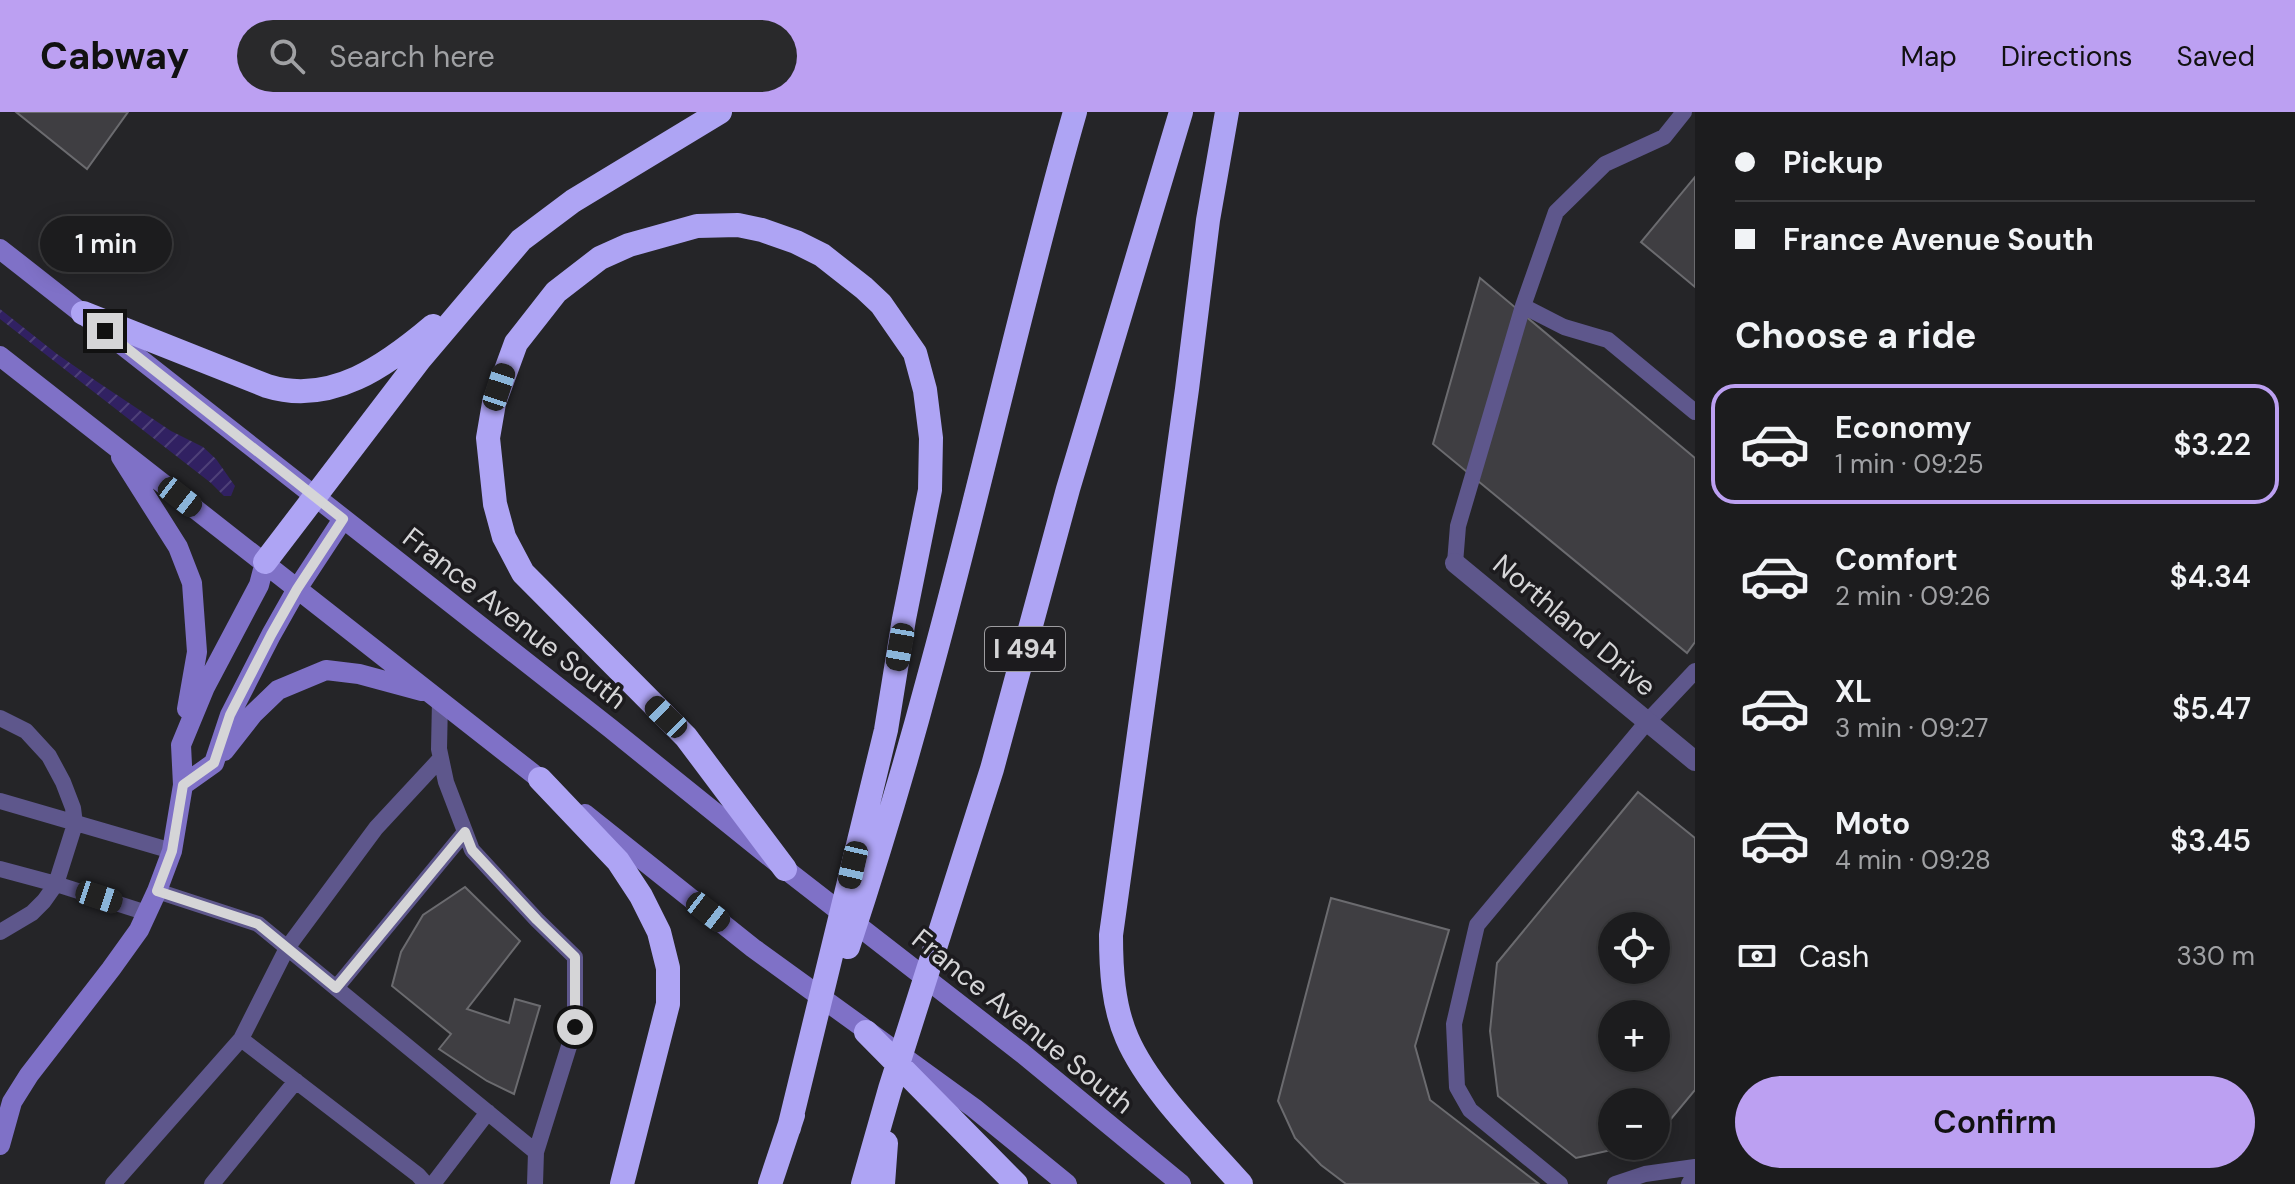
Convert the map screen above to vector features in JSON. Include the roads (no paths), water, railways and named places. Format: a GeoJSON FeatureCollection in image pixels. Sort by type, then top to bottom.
{"type":"FeatureCollection","features":[{"type":"Feature","properties":{"kind":"highway"},"geometry":{"type":"LineString","coordinates":[[265,562],[420,359],[521,240],[573,201],[720,112]]}},
{"type":"Feature","properties":{"kind":"highway","name":"I 494"},"geometry":{"type":"LineString","coordinates":[[770,1184],[881,845],[925,693],[1050,197],[1075,112]]}},
{"type":"Feature","properties":{"kind":"highway","name":"I 494"},"geometry":{"type":"LineString","coordinates":[[863,1184],[890,1089],[992,769],[1068,489],[1181,112]]}},
{"type":"Feature","properties":{"kind":"highway"},"geometry":{"type":"LineString","coordinates":[[1227,112],[1208,220],[1111,935],[1112,975],[1127,1038],[1169,1103],[1241,1184]]}},
{"type":"Feature","properties":{"kind":"highway"},"geometry":{"type":"LineString","coordinates":[[785,869],[686,737],[523,573],[504,537],[495,504],[488,438],[494,403],[516,343],[556,292],[600,258],[629,245],[697,226],[738,225],[796,242],[822,255],[864,288],[881,304],[915,353],[925,390],[931,438],[930,490],[886,730],[789,1128]]}},
{"type":"Feature","properties":{"kind":"highway"},"geometry":{"type":"LineString","coordinates":[[83,313],[272,388],[313,391],[343,385],[400,354],[479,289]]}},
{"type":"Feature","properties":{"kind":"highway"},"geometry":{"type":"LineString","coordinates":[[540,779],[618,861],[641,896],[659,932],[668,968],[668,1004],[622,1184]]}},
{"type":"Feature","properties":{"kind":"highway"},"geometry":{"type":"LineString","coordinates":[[866,1032],[1016,1184]]}},
{"type":"Feature","properties":{"kind":"highway"},"geometry":{"type":"LineString","coordinates":[[883,1184],[890,1089]]}},
{"type":"Feature","properties":{"kind":"main road","name":"France Avenue South"},"geometry":{"type":"LineString","coordinates":[[0,249],[1022,1053],[1181,1184]]}},
{"type":"Feature","properties":{"kind":"main road"},"geometry":{"type":"LineString","coordinates":[[0,356],[753,948],[974,1108],[1067,1184]]}},
{"type":"Feature","properties":{"kind":"main road"},"geometry":{"type":"LineString","coordinates":[[0,1142],[12,1102],[29,1075],[139,930],[172,851],[183,785],[181,745],[197,652],[192,583],[178,547],[112,443]]}},
{"type":"Feature","properties":{"kind":"main road"},"geometry":{"type":"LineString","coordinates":[[214,763],[230,715],[297,589],[343,519]]}},
{"type":"Feature","properties":{"kind":"main road"},"geometry":{"type":"LineString","coordinates":[[181,745],[205,687],[259,585],[265,562]]}},
{"type":"Feature","properties":{"kind":"main road"},"geometry":{"type":"LineString","coordinates":[[183,785],[214,763],[253,714],[278,690],[326,670],[359,674],[435,697]]}},
{"type":"Feature","properties":{"kind":"street","name":"Northland Drive"},"geometry":{"type":"LineString","coordinates":[[1455,563],[1695,761]]}},
{"type":"Feature","properties":{"kind":"lane"},"geometry":{"type":"LineString","coordinates":[[1455,563],[1458,526],[1523,306],[1556,212],[1605,164],[1664,137],[1684,112]]}},
{"type":"Feature","properties":{"kind":"lane"},"geometry":{"type":"LineString","coordinates":[[1523,306],[1564,327],[1608,340],[1695,412]]}},
{"type":"Feature","properties":{"kind":"lane"},"geometry":{"type":"LineString","coordinates":[[1560,1184],[1470,1110],[1457,1087],[1454,1024],[1477,925],[1647,722],[1695,671]]}},
{"type":"Feature","properties":{"kind":"lane"},"geometry":{"type":"LineString","coordinates":[[435,697],[446,782],[472,850],[575,957],[575,1027],[536,1152],[535,1184]]}},
{"type":"Feature","properties":{"kind":"lane"},"geometry":{"type":"LineString","coordinates":[[0,718],[26,731],[49,756],[73,808],[75,824],[56,884],[32,913],[0,932]]}},
{"type":"Feature","properties":{"kind":"lane"},"geometry":{"type":"LineString","coordinates":[[113,1184],[241,1039],[287,948],[376,828],[441,758]]}},
{"type":"Feature","properties":{"kind":"lane"},"geometry":{"type":"LineString","coordinates":[[0,801],[172,851]]}},
{"type":"Feature","properties":{"kind":"lane"},"geometry":{"type":"LineString","coordinates":[[336,988],[465,832]]}},
{"type":"Feature","properties":{"kind":"lane"},"geometry":{"type":"LineString","coordinates":[[0,869],[147,913]]}},
{"type":"Feature","properties":{"kind":"lane"},"geometry":{"type":"LineString","coordinates":[[157,891],[258,924],[536,1152]]}},
{"type":"Feature","properties":{"kind":"lane"},"geometry":{"type":"LineString","coordinates":[[241,1039],[426,1184]]}},
{"type":"Feature","properties":{"kind":"lane"},"geometry":{"type":"LineString","coordinates":[[212,1184],[296,1081]]}},
{"type":"Feature","properties":{"kind":"lane"},"geometry":{"type":"LineString","coordinates":[[433,1184],[488,1112]]}},
{"type":"Feature","properties":{"kind":"lane"},"geometry":{"type":"LineString","coordinates":[[1615,1184],[1645,1174],[1695,1170],[1689,1184]]}}]}
